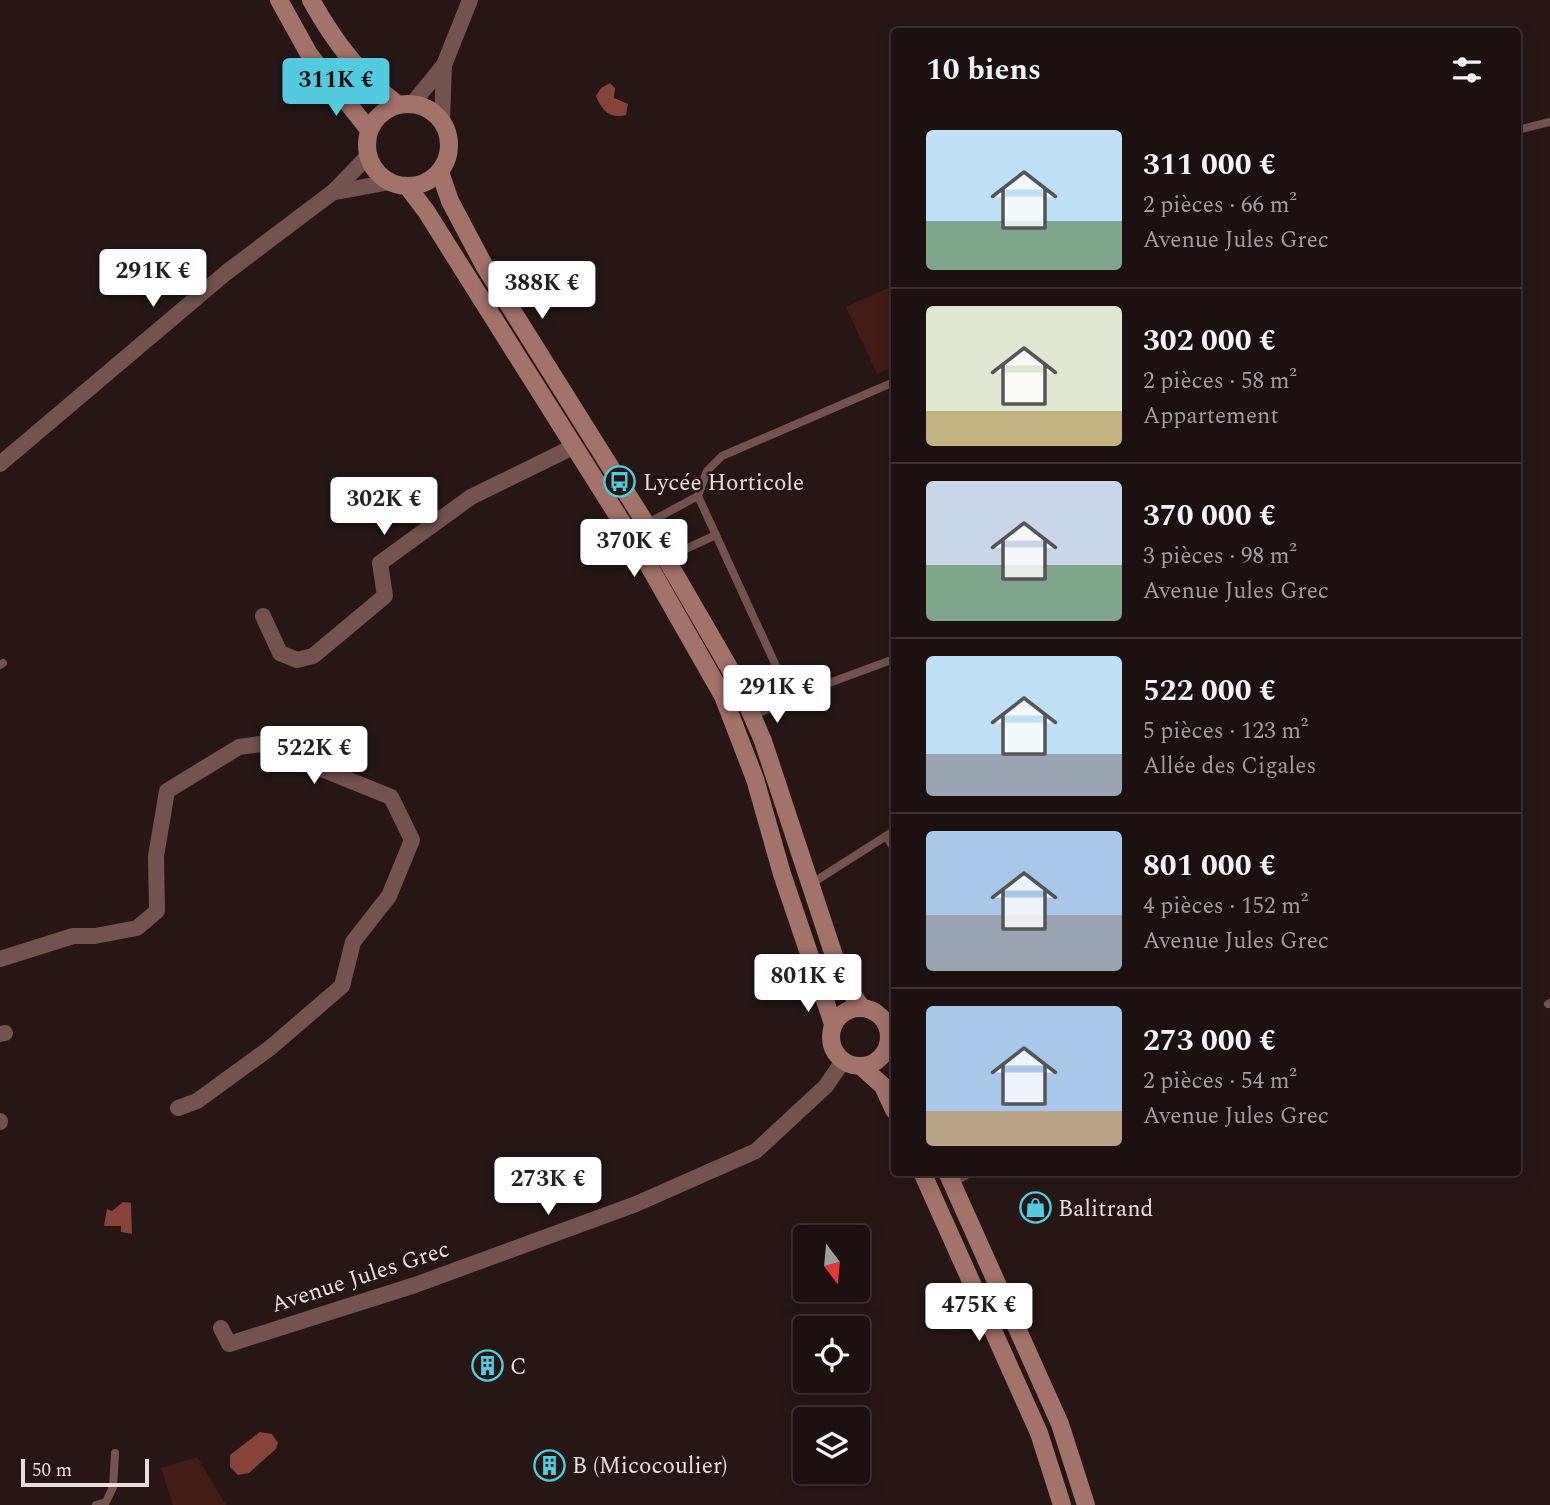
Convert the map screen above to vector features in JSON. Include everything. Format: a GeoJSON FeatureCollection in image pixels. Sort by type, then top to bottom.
{"type":"FeatureCollection","features":[{"type":"Feature","properties":{"kind":"street"},"geometry":{"type":"LineString","coordinates":[[279,0],[309,54],[369,130]]}},
{"type":"Feature","properties":{"kind":"street"},"geometry":{"type":"LineString","coordinates":[[311,0],[335,42],[374,86],[405,104],[434,112],[442,121]]}},
{"type":"Feature","properties":{"kind":"street"},"geometry":{"type":"LineString","coordinates":[[333,192],[398,184],[419,185],[440,172],[450,144],[442,121],[444,65],[470,0]]}},
{"type":"Feature","properties":{"kind":"street"},"geometry":{"type":"LineString","coordinates":[[444,65],[405,104],[386,110],[369,130],[368,156],[373,166],[398,184],[426,211],[677,611],[728,707],[755,779],[782,874],[833,1024],[831,1045],[843,1061],[862,1067],[883,1086],[891,1103]]}},
{"type":"Feature","properties":{"kind":"street"},"geometry":{"type":"LineString","coordinates":[[0,464],[216,281],[333,192],[368,156]]}},
{"type":"Feature","properties":{"kind":"street"},"geometry":{"type":"LineString","coordinates":[[440,172],[450,201],[485,267],[646,524],[723,656],[752,716],[842,980],[862,1008]]}},
{"type":"Feature","properties":{"kind":"street"},"geometry":{"type":"LineString","coordinates":[[263,616],[280,653],[297,660],[313,656],[385,596],[380,563],[471,497],[573,447]]}},
{"type":"Feature","properties":{"kind":"street"},"geometry":{"type":"LineString","coordinates":[[0,959],[73,936],[95,936],[137,928],[157,911],[156,856],[167,790],[239,747],[260,744],[391,797],[412,840],[388,896],[353,942],[342,986],[270,1048],[197,1101],[178,1108]]}},
{"type":"Feature","properties":{"kind":"street"},"geometry":{"type":"LineString","coordinates":[[833,1024],[850,1009],[873,1010],[887,1026],[887,1047],[891,1059]]}},
{"type":"Feature","properties":{"kind":"street"},"geometry":{"type":"LineString","coordinates":[[862,1067],[872,1064],[887,1047]]}},
{"type":"Feature","properties":{"kind":"street","name":"Avenue Jules Grec"},"geometry":{"type":"LineString","coordinates":[[221,1328],[229,1344],[415,1285],[636,1204],[756,1151],[826,1086],[843,1061]]}},
{"type":"Feature","properties":{"kind":"street"},"geometry":{"type":"LineString","coordinates":[[924,1176],[1039,1433],[1062,1505]]}},
{"type":"Feature","properties":{"kind":"street"},"geometry":{"type":"LineString","coordinates":[[954,1176],[1060,1424],[1086,1505]]}},
{"type":"Feature","properties":{"kind":"lane"},"geometry":{"type":"LineString","coordinates":[[1521,129],[1550,121]]}},
{"type":"Feature","properties":{"kind":"lane"},"geometry":{"type":"LineString","coordinates":[[646,524],[698,496],[707,471],[722,456],[891,383]]}},
{"type":"Feature","properties":{"kind":"lane"},"geometry":{"type":"LineString","coordinates":[[698,496],[782,679],[798,689],[810,690],[891,660]]}},
{"type":"Feature","properties":{"kind":"lane"},"geometry":{"type":"LineString","coordinates":[[666,558],[716,535]]}},
{"type":"Feature","properties":{"kind":"lane"},"geometry":{"type":"LineString","coordinates":[[752,716],[776,706],[798,689]]}},
{"type":"Feature","properties":{"kind":"lane"},"geometry":{"type":"LineString","coordinates":[[809,885],[890,834]]}},
{"type":"Feature","properties":{"kind":"lane"},"geometry":{"type":"LineString","coordinates":[[96,1505],[106,1502],[113,1487],[115,1453]]}},
{"type":"Feature","properties":{"kind":"shaded area"},"geometry":{"type":"Polygon","coordinates":[[[610,83],[615,88],[614,98],[628,104],[626,115],[611,115],[598,101],[596,96],[601,88],[610,83]]]}},
{"type":"Feature","properties":{"kind":"shaded area"},"geometry":{"type":"Polygon","coordinates":[[[891,286],[891,367],[877,374],[846,307],[891,286]]]}},
{"type":"Feature","properties":{"kind":"shaded area"},"geometry":{"type":"Polygon","coordinates":[[[123,1202],[131,1203],[132,1234],[121,1232],[121,1226],[104,1226],[107,1209],[112,1211],[123,1202]]]}},
{"type":"Feature","properties":{"kind":"shaded area"},"geometry":{"type":"Polygon","coordinates":[[[260,1432],[272,1434],[278,1443],[276,1449],[249,1473],[238,1475],[230,1467],[230,1455],[260,1432]]]}},
{"type":"Feature","properties":{"kind":"shaded area"},"geometry":{"type":"Polygon","coordinates":[[[197,1457],[226,1505],[173,1505],[161,1468],[197,1457]]]}},
{"type":"Feature","properties":{"kind":"place","name":"Lycée Horticole"},"geometry":{"type":"Point","coordinates":[620,482]}},
{"type":"Feature","properties":{"kind":"place","name":"Balitrand"},"geometry":{"type":"Point","coordinates":[1035,1208]}},
{"type":"Feature","properties":{"kind":"place","name":"C"},"geometry":{"type":"Point","coordinates":[487,1366]}},
{"type":"Feature","properties":{"kind":"place","name":"B (Micocoulier)"},"geometry":{"type":"Point","coordinates":[549,1465]}}]}
